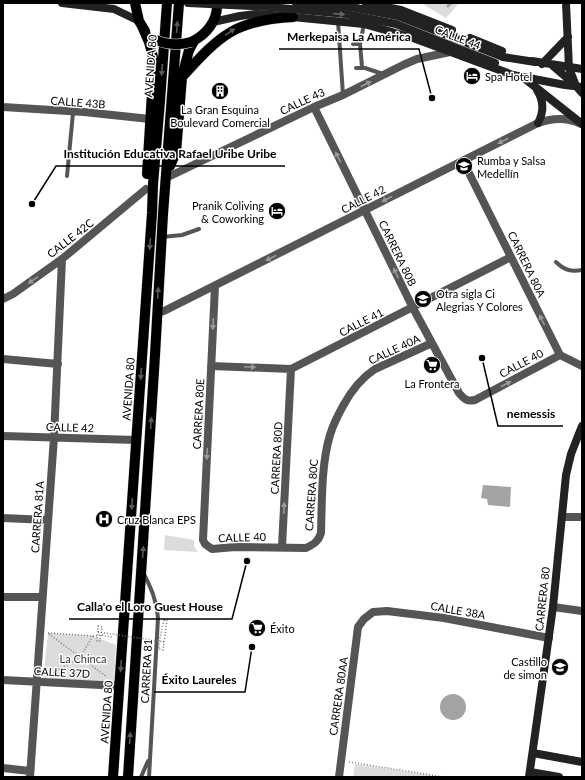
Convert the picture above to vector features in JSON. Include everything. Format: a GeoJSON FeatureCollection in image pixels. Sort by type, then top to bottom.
{"type":"FeatureCollection","features":[{"type":"Feature","properties":{"kind":"main road"},"geometry":{"type":"LineString","coordinates":[[135,3],[140,24],[149,42],[154,61],[146,189],[153,205]]}},
{"type":"Feature","properties":{"kind":"main road","name":"AVENIDA 80"},"geometry":{"type":"LineString","coordinates":[[113,777],[153,205],[153,184],[167,3]]}},
{"type":"Feature","properties":{"kind":"main road"},"geometry":{"type":"LineString","coordinates":[[128,777],[162,237],[179,3]]}},
{"type":"Feature","properties":{"kind":"main road"},"geometry":{"type":"LineString","coordinates":[[140,24],[148,34],[156,40],[173,45],[182,45],[201,37],[213,22],[217,9],[216,3]]}},
{"type":"Feature","properties":{"kind":"main road"},"geometry":{"type":"LineString","coordinates":[[182,77],[212,45],[237,28],[264,20],[293,17]]}},
{"type":"Feature","properties":{"kind":"main road"},"geometry":{"type":"LineString","coordinates":[[166,178],[176,152],[182,77],[192,42]]}},
{"type":"Feature","properties":{"kind":"street"},"geometry":{"type":"LineString","coordinates":[[62,3],[114,9],[140,24]]}},
{"type":"Feature","properties":{"kind":"street","name":"CALLE 44"},"geometry":{"type":"LineString","coordinates":[[188,3],[269,7],[346,14],[396,24],[449,48],[521,77],[580,88]]}},
{"type":"Feature","properties":{"kind":"street","name":"CALLE 44"},"geometry":{"type":"LineString","coordinates":[[296,3],[351,7],[398,16],[453,36],[503,57],[582,69]]}},
{"type":"Feature","properties":{"kind":"street","name":"CALLE 44"},"geometry":{"type":"LineString","coordinates":[[366,3],[401,10],[506,53],[539,63]]}},
{"type":"Feature","properties":{"kind":"street"},"geometry":{"type":"LineString","coordinates":[[401,10],[407,3]]}},
{"type":"Feature","properties":{"kind":"street"},"geometry":{"type":"LineString","coordinates":[[566,3],[569,68],[580,88]]}},
{"type":"Feature","properties":{"kind":"street","name":"CALLE 44"},"geometry":{"type":"LineString","coordinates":[[213,22],[256,14],[364,24],[580,88]]}},
{"type":"Feature","properties":{"kind":"street"},"geometry":{"type":"LineString","coordinates":[[539,63],[568,38]]}},
{"type":"Feature","properties":{"kind":"street","name":"CALLE 43"},"geometry":{"type":"LineString","coordinates":[[166,178],[417,59],[449,48]]}},
{"type":"Feature","properties":{"kind":"street"},"geometry":{"type":"LineString","coordinates":[[552,65],[580,88]]}},
{"type":"Feature","properties":{"kind":"street"},"geometry":{"type":"LineString","coordinates":[[521,77],[582,124]]}},
{"type":"Feature","properties":{"kind":"street"},"geometry":{"type":"LineString","coordinates":[[534,86],[540,94],[542,104],[542,114],[538,123]]}},
{"type":"Feature","properties":{"kind":"street","name":"CALLE 43B"},"geometry":{"type":"LineString","coordinates":[[3,107],[72,113],[84,112],[150,119]]}},
{"type":"Feature","properties":{"kind":"street","name":"CARRERA 80B"},"geometry":{"type":"LineString","coordinates":[[314,107],[413,308],[459,393],[463,398],[471,401]]}},
{"type":"Feature","properties":{"kind":"street","name":"CALLE 42"},"geometry":{"type":"LineString","coordinates":[[157,313],[215,286],[538,123],[557,119],[571,120],[582,124]]}},
{"type":"Feature","properties":{"kind":"street","name":"CARRERA 80A"},"geometry":{"type":"LineString","coordinates":[[463,161],[560,355]]}},
{"type":"Feature","properties":{"kind":"street","name":"CALLE 42C"},"geometry":{"type":"LineString","coordinates":[[3,299],[13,294],[62,259],[146,189]]}},
{"type":"Feature","properties":{"kind":"street","name":"CALLE 41"},"geometry":{"type":"LineString","coordinates":[[211,366],[291,369],[511,257]]}},
{"type":"Feature","properties":{"kind":"street","name":"CARRERA 81A"},"geometry":{"type":"LineString","coordinates":[[30,774],[54,437],[62,259]]}},
{"type":"Feature","properties":{"kind":"street","name":"CARRERA 80E"},"geometry":{"type":"LineString","coordinates":[[205,544],[203,540],[215,286]]}},
{"type":"Feature","properties":{"kind":"street","name":"CALLE 40A"},"geometry":{"type":"LineString","coordinates":[[339,415],[351,392],[367,374],[432,343]]}},
{"type":"Feature","properties":{"kind":"street"},"geometry":{"type":"LineString","coordinates":[[560,355],[582,366]]}},
{"type":"Feature","properties":{"kind":"street","name":"CALLE 40"},"geometry":{"type":"LineString","coordinates":[[471,401],[560,355]]}},
{"type":"Feature","properties":{"kind":"street"},"geometry":{"type":"LineString","coordinates":[[3,359],[58,364]]}},
{"type":"Feature","properties":{"kind":"street","name":"CARRERA 80D"},"geometry":{"type":"LineString","coordinates":[[282,547],[291,369]]}},
{"type":"Feature","properties":{"kind":"street","name":"CARRERA 80C"},"geometry":{"type":"LineString","coordinates":[[282,547],[306,548],[313,545],[318,540],[321,533],[326,451],[331,433],[339,415]]}},
{"type":"Feature","properties":{"kind":"street","name":"CARRERA 80"},"geometry":{"type":"LineString","coordinates":[[529,774],[553,607],[568,463],[582,426]]}},
{"type":"Feature","properties":{"kind":"street","name":"CALLE 42"},"geometry":{"type":"LineString","coordinates":[[3,436],[136,440]]}},
{"type":"Feature","properties":{"kind":"street"},"geometry":{"type":"LineString","coordinates":[[562,517],[582,517]]}},
{"type":"Feature","properties":{"kind":"street"},"geometry":{"type":"LineString","coordinates":[[3,518],[48,520]]}},
{"type":"Feature","properties":{"kind":"street","name":"CALLE 40"},"geometry":{"type":"LineString","coordinates":[[205,544],[212,549],[235,547],[282,547]]}},
{"type":"Feature","properties":{"kind":"street"},"geometry":{"type":"LineString","coordinates":[[3,597],[42,597]]}},
{"type":"Feature","properties":{"kind":"street"},"geometry":{"type":"LineString","coordinates":[[553,607],[582,611]]}},
{"type":"Feature","properties":{"kind":"street","name":"CALLE 38A"},"geometry":{"type":"LineString","coordinates":[[364,619],[373,612],[387,611],[444,618],[549,638]]}},
{"type":"Feature","properties":{"kind":"street","name":"CARRERA 80AA"},"geometry":{"type":"LineString","coordinates":[[339,777],[358,627],[364,619]]}},
{"type":"Feature","properties":{"kind":"street","name":"CALLE 37D"},"geometry":{"type":"LineString","coordinates":[[3,680],[120,686]]}},
{"type":"Feature","properties":{"kind":"street"},"geometry":{"type":"LineString","coordinates":[[533,753],[582,762]]}},
{"type":"Feature","properties":{"kind":"street"},"geometry":{"type":"LineString","coordinates":[[3,768],[30,774]]}},
{"type":"Feature","properties":{"kind":"street"},"geometry":{"type":"LineString","coordinates":[[529,774],[559,777]]}},
{"type":"Feature","properties":{"kind":"lane"},"geometry":{"type":"LineString","coordinates":[[338,21],[343,69],[343,95]]}},
{"type":"Feature","properties":{"kind":"lane"},"geometry":{"type":"LineString","coordinates":[[362,67],[360,44],[364,24]]}},
{"type":"Feature","properties":{"kind":"lane"},"geometry":{"type":"LineString","coordinates":[[353,44],[360,44]]}},
{"type":"Feature","properties":{"kind":"lane"},"geometry":{"type":"LineString","coordinates":[[356,68],[362,67],[384,75]]}},
{"type":"Feature","properties":{"kind":"lane"},"geometry":{"type":"LineString","coordinates":[[67,176],[72,113]]}},
{"type":"Feature","properties":{"kind":"lane"},"geometry":{"type":"LineString","coordinates":[[162,237],[182,235],[199,229]]}},
{"type":"Feature","properties":{"kind":"lane"},"geometry":{"type":"LineString","coordinates":[[556,262],[567,271],[582,270]]}},
{"type":"Feature","properties":{"kind":"lane","name":"CARRERA 81"},"geometry":{"type":"LineString","coordinates":[[142,569],[157,606],[158,618],[149,777]]}},
{"type":"Feature","properties":{"kind":"lane"},"geometry":{"type":"LineString","coordinates":[[141,777],[150,758]]}},
{"type":"Feature","properties":{"kind":"path"},"geometry":{"type":"LineString","coordinates":[[98,626],[102,627],[100,641],[98,641],[98,632],[98,626]]}},
{"type":"Feature","properties":{"kind":"path"},"geometry":{"type":"LineString","coordinates":[[98,632],[165,642]]}},
{"type":"Feature","properties":{"kind":"path"},"geometry":{"type":"LineString","coordinates":[[109,678],[48,633],[118,637]]}},
{"type":"Feature","properties":{"kind":"path"},"geometry":{"type":"LineString","coordinates":[[37,682],[80,657],[93,636]]}},
{"type":"Feature","properties":{"kind":"path"},"geometry":{"type":"LineString","coordinates":[[341,760],[444,777]]}},
{"type":"Feature","properties":{"kind":"green space"},"geometry":{"type":"Polygon","coordinates":[[[421,3],[459,3],[446,18],[421,3]]]}},
{"type":"Feature","properties":{"kind":"green space"},"geometry":{"type":"Polygon","coordinates":[[[165,535],[194,540],[194,546],[198,552],[164,550],[165,535]]]}},
{"type":"Feature","properties":{"kind":"green space","name":"La Chinca"},"geometry":{"type":"Polygon","coordinates":[[[48,633],[93,636],[116,645],[114,682],[43,679],[48,633]]]}},
{"type":"Feature","properties":{"kind":"green space"},"geometry":{"type":"Polygon","coordinates":[[[355,764],[442,777],[353,777],[355,764]]]}},
{"type":"Feature","properties":{"kind":"shaded area"},"geometry":{"type":"Polygon","coordinates":[[[483,485],[511,487],[510,507],[488,505],[487,499],[481,498],[483,485]]]}},
{"type":"Feature","properties":{"kind":"shaded area"},"geometry":{"type":"Polygon","coordinates":[[[453,694],[462,698],[466,707],[462,716],[453,720],[444,716],[440,707],[444,698],[453,694]]]}},
{"type":"Feature","properties":{"kind":"waterway"},"geometry":{"type":"LineString","coordinates":[[448,6],[451,3]]}},
{"type":"Feature","properties":{"kind":"place","name":"Spa Hotel"},"geometry":{"type":"Point","coordinates":[472,76]}},
{"type":"Feature","properties":{"kind":"place","name":"La Gran Esquina Boulevard Comercial"},"geometry":{"type":"Point","coordinates":[220,91]}},
{"type":"Feature","properties":{"kind":"place","name":"Merkepaisa La América"},"geometry":{"type":"Point","coordinates":[432,98]}},
{"type":"Feature","properties":{"kind":"place","name":"Rumba y Salsa Medellín"},"geometry":{"type":"Point","coordinates":[464,166]}},
{"type":"Feature","properties":{"kind":"place","name":"Institución Educativa Rafael Uribe Uribe"},"geometry":{"type":"Point","coordinates":[32,204]}},
{"type":"Feature","properties":{"kind":"place","name":"Pranik Coliving & Coworking"},"geometry":{"type":"Point","coordinates":[277,211]}},
{"type":"Feature","properties":{"kind":"place","name":"Otra sigla Ci Alegrias Y Colores"},"geometry":{"type":"Point","coordinates":[423,299]}},
{"type":"Feature","properties":{"kind":"place","name":"nemessis"},"geometry":{"type":"Point","coordinates":[482,358]}},
{"type":"Feature","properties":{"kind":"place","name":"La Frontera"},"geometry":{"type":"Point","coordinates":[432,365]}},
{"type":"Feature","properties":{"kind":"place","name":"Cruz Blanca EPS"},"geometry":{"type":"Point","coordinates":[104,519]}},
{"type":"Feature","properties":{"kind":"place","name":"Calla'o el Loro Guest House"},"geometry":{"type":"Point","coordinates":[247,561]}},
{"type":"Feature","properties":{"kind":"place","name":"Éxito"},"geometry":{"type":"Point","coordinates":[257,628]}},
{"type":"Feature","properties":{"kind":"place","name":"Éxito Laureles"},"geometry":{"type":"Point","coordinates":[252,647]}},
{"type":"Feature","properties":{"kind":"place","name":"Castillo de simon"},"geometry":{"type":"Point","coordinates":[560,667]}}]}
